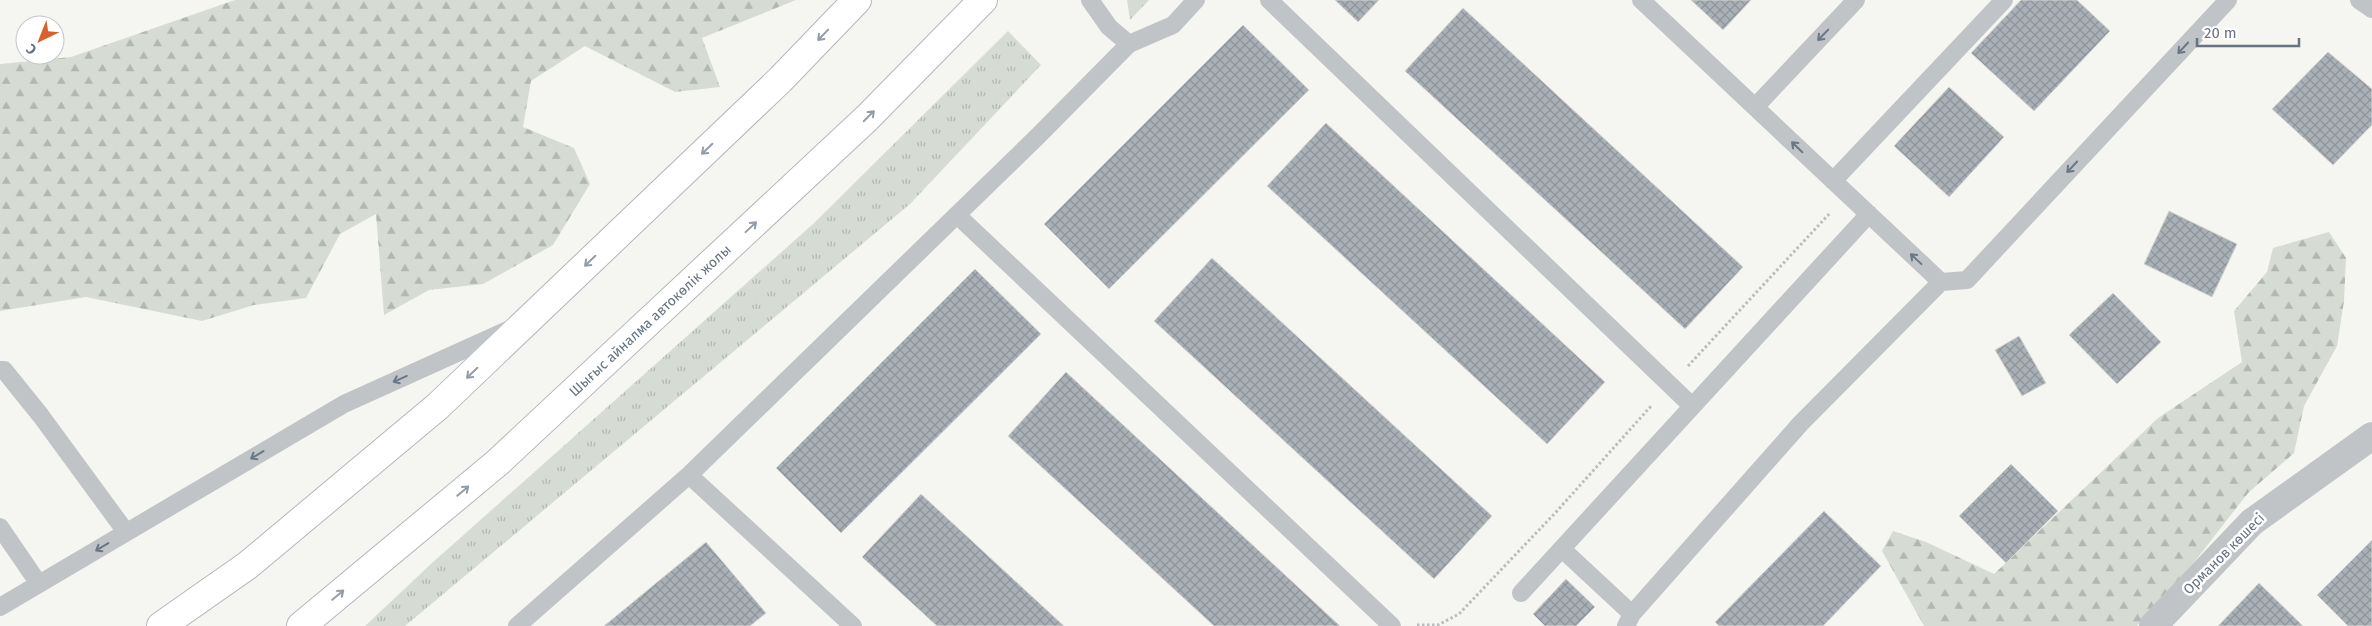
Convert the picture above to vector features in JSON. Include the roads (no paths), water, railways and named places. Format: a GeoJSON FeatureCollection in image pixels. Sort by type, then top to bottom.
{"type":"FeatureCollection","features":[{"type":"Feature","properties":{"kind":"main road"},"geometry":{"type":"LineString","coordinates":[[161,626],[256,558],[438,406],[780,80],[857,0]]}},
{"type":"Feature","properties":{"kind":"main road","name":"Шығыс айналма автокөлік жолы"},"geometry":{"type":"LineString","coordinates":[[301,626],[497,463],[867,118],[983,0]]}},
{"type":"Feature","properties":{"kind":"street","name":"Орманов көшесі"},"geometry":{"type":"LineString","coordinates":[[2153,626],[2252,522],[2372,436]]}},
{"type":"Feature","properties":{"kind":"lane"},"geometry":{"type":"LineString","coordinates":[[1090,0],[1109,27],[1129,44]]}},
{"type":"Feature","properties":{"kind":"lane"},"geometry":{"type":"LineString","coordinates":[[517,626],[689,475],[957,215],[1129,44],[1173,25],[1196,0]]}},
{"type":"Feature","properties":{"kind":"lane"},"geometry":{"type":"LineString","coordinates":[[1269,0],[1692,406]]}},
{"type":"Feature","properties":{"kind":"lane"},"geometry":{"type":"LineString","coordinates":[[1641,0],[1941,282]]}},
{"type":"Feature","properties":{"kind":"lane"},"geometry":{"type":"LineString","coordinates":[[1755,107],[1856,0]]}},
{"type":"Feature","properties":{"kind":"lane"},"geometry":{"type":"LineString","coordinates":[[1833,181],[2004,0]]}},
{"type":"Feature","properties":{"kind":"lane"},"geometry":{"type":"LineString","coordinates":[[1562,549],[1629,620],[1801,423],[1941,282],[1967,280],[2228,0]]}},
{"type":"Feature","properties":{"kind":"lane"},"geometry":{"type":"LineString","coordinates":[[2359,0],[2372,9]]}},
{"type":"Feature","properties":{"kind":"lane"},"geometry":{"type":"LineString","coordinates":[[1521,593],[1868,214]]}},
{"type":"Feature","properties":{"kind":"lane"},"geometry":{"type":"LineString","coordinates":[[957,215],[1391,625]]}},
{"type":"Feature","properties":{"kind":"lane"},"geometry":{"type":"LineString","coordinates":[[0,606],[344,404],[524,323]]}},
{"type":"Feature","properties":{"kind":"lane"},"geometry":{"type":"LineString","coordinates":[[0,370],[4,370],[41,416],[126,532]]}},
{"type":"Feature","properties":{"kind":"lane"},"geometry":{"type":"LineString","coordinates":[[689,475],[853,626]]}},
{"type":"Feature","properties":{"kind":"lane"},"geometry":{"type":"LineString","coordinates":[[0,527],[38,584]]}}]}
